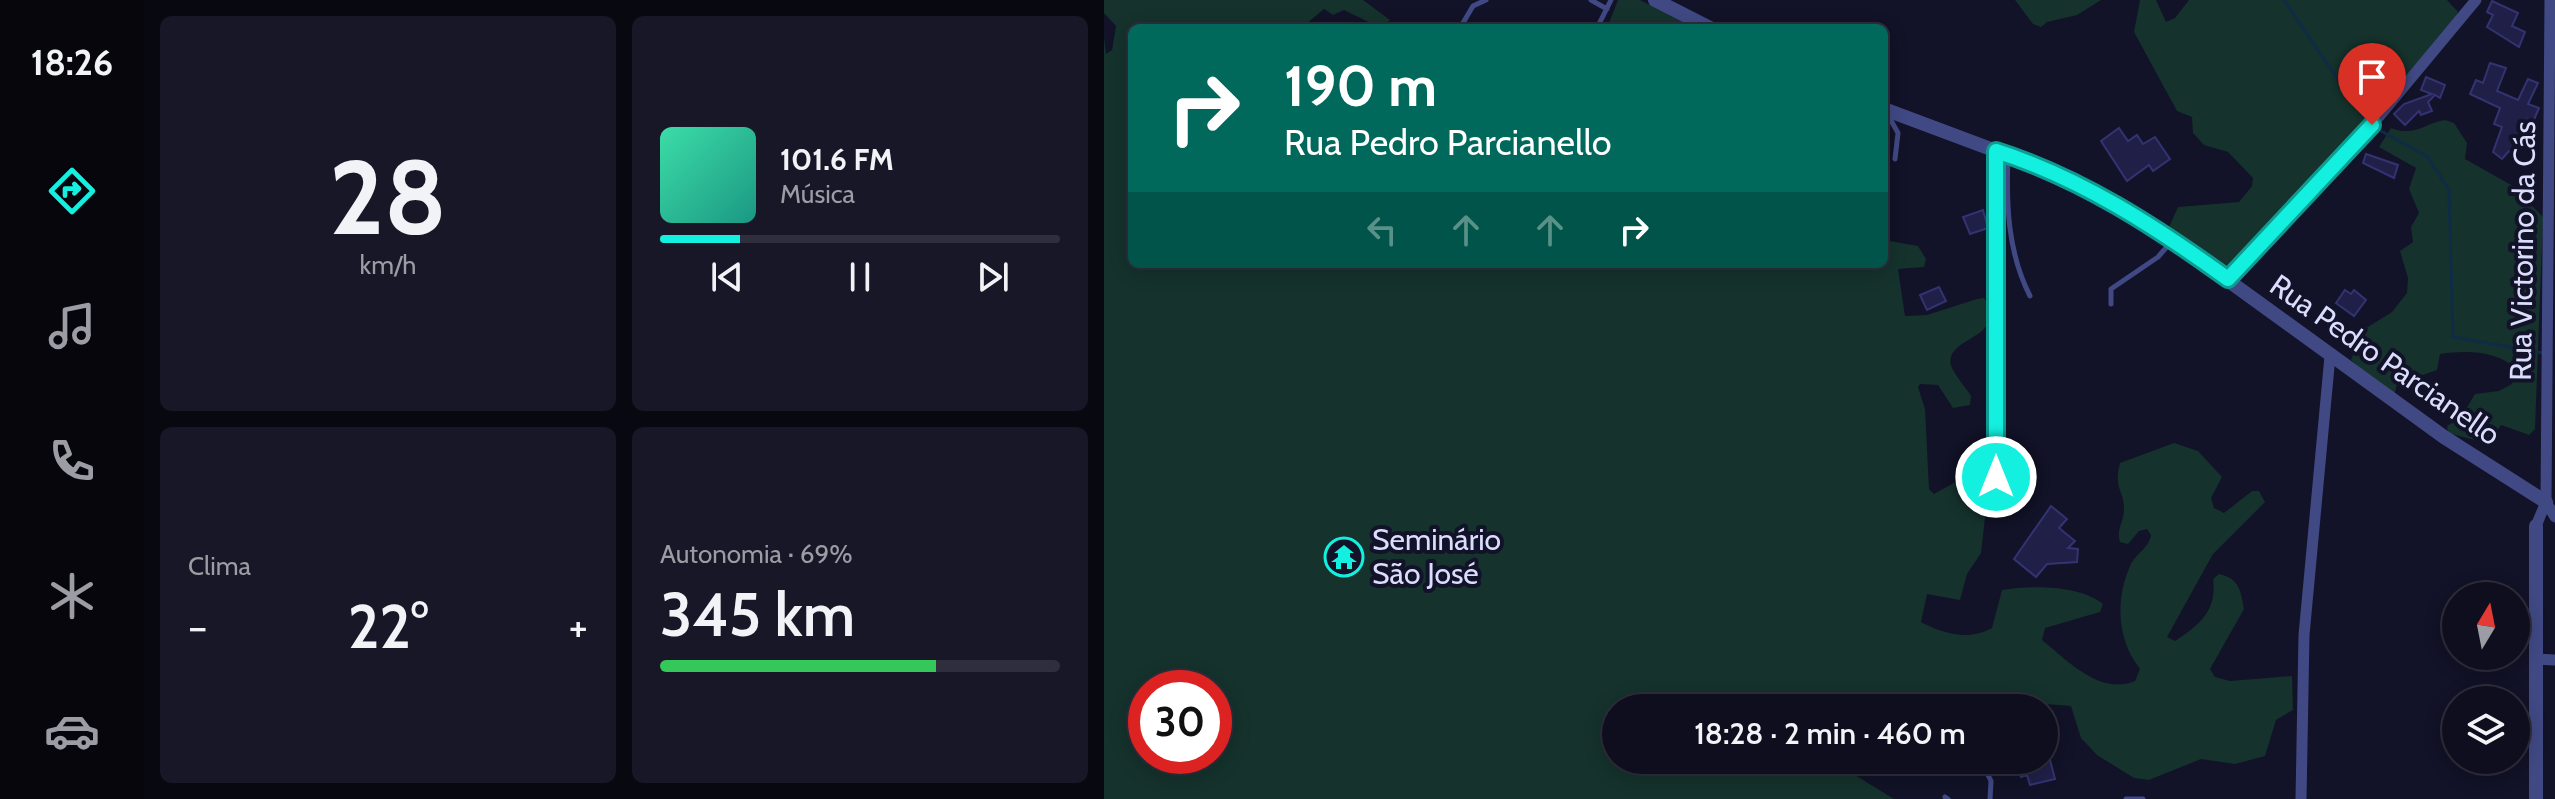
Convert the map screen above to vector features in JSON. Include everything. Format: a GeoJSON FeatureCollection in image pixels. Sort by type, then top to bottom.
{"type":"FeatureCollection","features":[{"type":"Feature","properties":{"kind":"street"},"geometry":{"type":"LineString","coordinates":[[1655,0],[1702,24]]}},
{"type":"Feature","properties":{"kind":"street"},"geometry":{"type":"LineString","coordinates":[[2228,279],[2372,125],[2476,0]]}},
{"type":"Feature","properties":{"kind":"street","name":"Rua Victorino da Cás"},"geometry":{"type":"LineString","coordinates":[[2536,799],[2536,526],[2550,505],[2551,1]]}},
{"type":"Feature","properties":{"kind":"street","name":"Rua Pedro Parcianello"},"geometry":{"type":"LineString","coordinates":[[1888,110],[2002,153],[2146,221],[2444,437],[2550,505]]}},
{"type":"Feature","properties":{"kind":"street"},"geometry":{"type":"LineString","coordinates":[[1996,477],[2002,153]]}},
{"type":"Feature","properties":{"kind":"street"},"geometry":{"type":"LineString","coordinates":[[2301,799],[2304,635],[2330,356]]}},
{"type":"Feature","properties":{"kind":"street"},"geometry":{"type":"LineString","coordinates":[[2550,505],[2555,517]]}},
{"type":"Feature","properties":{"kind":"street"},"geometry":{"type":"LineString","coordinates":[[2537,659],[2555,660]]}},
{"type":"Feature","properties":{"kind":"lane"},"geometry":{"type":"LineString","coordinates":[[1462,24],[1473,6],[1486,0]]}},
{"type":"Feature","properties":{"kind":"lane"},"geometry":{"type":"LineString","coordinates":[[1591,0],[1607,9]]}},
{"type":"Feature","properties":{"kind":"lane"},"geometry":{"type":"LineString","coordinates":[[1599,24],[1611,0]]}},
{"type":"Feature","properties":{"kind":"lane"},"geometry":{"type":"LineString","coordinates":[[1888,116],[1898,133],[1895,159]]}},
{"type":"Feature","properties":{"kind":"lane"},"geometry":{"type":"LineString","coordinates":[[2002,153],[2014,259],[2030,296]]}},
{"type":"Feature","properties":{"kind":"lane"},"geometry":{"type":"LineString","coordinates":[[2111,304],[2111,289],[2158,257],[2173,240]]}},
{"type":"Feature","properties":{"kind":"lane"},"geometry":{"type":"LineString","coordinates":[[1988,774],[1991,781],[1990,799]]}},
{"type":"Feature","properties":{"kind":"lane"},"geometry":{"type":"LineString","coordinates":[[2126,799],[2143,799]]}},
{"type":"Feature","properties":{"kind":"green space"},"geometry":{"type":"Polygon","coordinates":[[[1104,0],[1363,0],[1390,20],[1386,24],[1373,24],[1344,10],[1333,15],[1324,9],[1306,24],[1128,24],[1128,268],[1888,268],[1888,241],[1918,246],[1926,259],[1924,267],[1898,269],[1905,316],[1927,315],[1984,298],[1989,305],[1984,329],[1960,345],[1951,356],[1953,370],[1971,396],[1970,405],[1953,408],[1938,385],[1920,384],[1918,387],[1925,409],[1929,489],[1934,494],[1959,480],[1987,500],[1981,553],[1967,574],[1960,600],[1927,594],[1921,622],[1948,633],[1974,634],[1992,628],[2002,590],[2041,587],[2082,593],[2103,604],[2100,612],[2045,628],[2042,640],[2073,666],[2097,680],[2109,684],[2135,681],[2140,669],[2132,658],[2123,633],[2122,592],[2130,566],[2148,544],[2151,535],[2147,529],[2139,531],[2128,544],[2120,542],[2124,502],[2118,484],[2120,463],[2174,443],[2198,451],[2222,477],[2211,498],[2214,508],[2224,513],[2252,491],[2259,491],[2265,502],[2213,554],[2167,637],[2175,641],[2205,616],[2212,600],[2213,579],[2219,574],[2226,576],[2235,582],[2240,591],[2244,609],[2210,669],[2215,677],[2230,681],[2292,676],[2293,710],[2276,720],[2265,756],[2235,764],[2201,759],[2149,780],[2134,778],[2097,755],[2081,738],[2071,706],[2058,705],[2058,694],[1602,694],[1602,774],[1853,774],[1894,799],[1104,799],[1104,37],[1106,54],[1112,50],[1116,26],[1104,13],[1104,0]]]}},
{"type":"Feature","properties":{"kind":"green space"},"geometry":{"type":"Polygon","coordinates":[[[1618,0],[1640,0],[1687,24],[1609,24],[1618,0]]]}},
{"type":"Feature","properties":{"kind":"green space"},"geometry":{"type":"Polygon","coordinates":[[[2015,0],[2101,0],[2077,15],[2047,22],[2041,27],[2033,24],[2015,0]]]}},
{"type":"Feature","properties":{"kind":"green space"},"geometry":{"type":"Polygon","coordinates":[[[2140,0],[2156,0],[2166,22],[2175,18],[2189,0],[2447,0],[2458,12],[2450,27],[2400,85],[2234,264],[2223,269],[2169,227],[2178,207],[2239,202],[2252,186],[2253,178],[2228,152],[2204,145],[2193,133],[2192,117],[2177,111],[2134,32],[2140,0]]]}},
{"type":"Feature","properties":{"kind":"green space"},"geometry":{"type":"Polygon","coordinates":[[[2445,120],[2454,123],[2467,143],[2465,159],[2513,186],[2543,217],[2535,429],[2529,435],[2501,425],[2492,438],[2478,441],[2448,433],[2447,426],[2461,417],[2475,394],[2499,391],[2512,384],[2516,369],[2500,358],[2470,352],[2440,354],[2437,370],[2423,375],[2400,372],[2394,396],[2379,387],[2351,360],[2363,330],[2392,312],[2407,293],[2408,278],[2400,251],[2413,242],[2411,227],[2419,213],[2409,189],[2416,168],[2379,147],[2391,128],[2407,131],[2445,120]]]}},
{"type":"Feature","properties":{"kind":"building"},"geometry":{"type":"Polygon","coordinates":[[[2492,1],[2518,13],[2512,26],[2525,32],[2519,47],[2487,27],[2493,15],[2487,12],[2492,1]]]}},
{"type":"Feature","properties":{"kind":"building"},"geometry":{"type":"Polygon","coordinates":[[[2490,63],[2506,68],[2497,91],[2518,100],[2528,79],[2538,83],[2528,104],[2539,108],[2533,122],[2528,119],[2515,155],[2509,151],[2502,159],[2493,152],[2502,127],[2494,124],[2500,108],[2470,94],[2476,80],[2483,83],[2490,63]]]}},
{"type":"Feature","properties":{"kind":"building"},"geometry":{"type":"Polygon","coordinates":[[[2426,77],[2445,85],[2440,98],[2435,95],[2428,102],[2432,111],[2421,115],[2419,111],[2405,125],[2394,114],[2404,104],[2432,94],[2421,90],[2426,77]]]}},
{"type":"Feature","properties":{"kind":"building"},"geometry":{"type":"Polygon","coordinates":[[[2119,128],[2128,141],[2137,135],[2143,144],[2155,137],[2170,159],[2153,171],[2149,165],[2127,181],[2101,141],[2119,128]]]}},
{"type":"Feature","properties":{"kind":"building"},"geometry":{"type":"Polygon","coordinates":[[[2366,154],[2398,165],[2394,178],[2363,163],[2366,154]]]}},
{"type":"Feature","properties":{"kind":"building"},"geometry":{"type":"Polygon","coordinates":[[[1983,210],[1988,228],[1970,234],[1963,217],[1983,210]]]}},
{"type":"Feature","properties":{"kind":"building"},"geometry":{"type":"Polygon","coordinates":[[[1939,287],[1946,301],[1927,310],[1920,295],[1939,287]]]}},
{"type":"Feature","properties":{"kind":"building"},"geometry":{"type":"Polygon","coordinates":[[[2345,290],[2351,294],[2354,290],[2366,300],[2354,316],[2336,303],[2345,290]]]}},
{"type":"Feature","properties":{"kind":"building"},"geometry":{"type":"Polygon","coordinates":[[[2051,506],[2067,519],[2059,528],[2075,541],[2068,548],[2078,549],[2077,562],[2047,564],[2036,577],[2014,559],[2051,506]]]}},
{"type":"Feature","properties":{"kind":"building"},"geometry":{"type":"Polygon","coordinates":[[[2020,774],[2054,774],[2055,779],[2030,785],[2027,775],[2021,777],[2020,774]]]}},
{"type":"Feature","properties":{"kind":"waterway"},"geometry":{"type":"LineString","coordinates":[[2284,0],[2364,118]]}},
{"type":"Feature","properties":{"kind":"waterway"},"geometry":{"type":"LineString","coordinates":[[2381,131],[2428,157],[2449,190],[2453,337],[2543,353]]}},
{"type":"Feature","properties":{"kind":"place","name":"Seminário São José"},"geometry":{"type":"Point","coordinates":[1344,557]}},
{"type":"Feature","properties":{"kind":"route"},"geometry":{"type":"LineString","coordinates":[[1996,477],[1996,151],[2047,170],[2146,221],[2228,279],[2372,125]]}}]}
